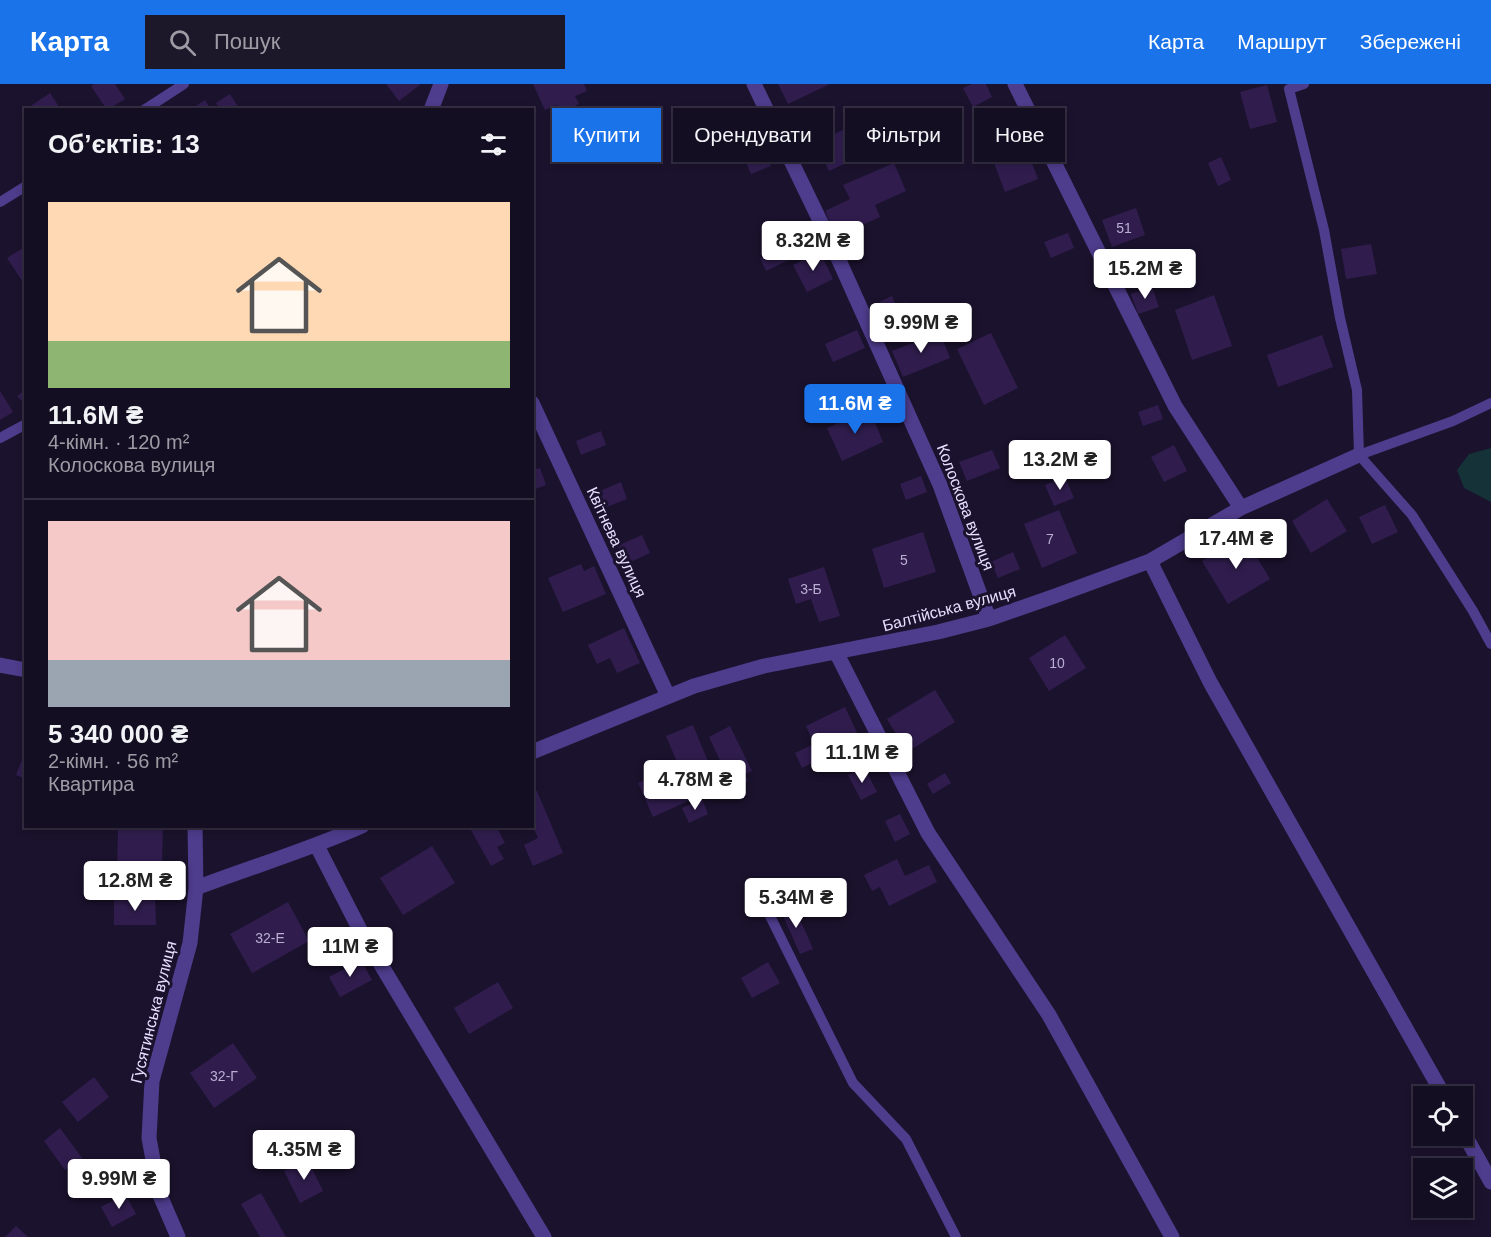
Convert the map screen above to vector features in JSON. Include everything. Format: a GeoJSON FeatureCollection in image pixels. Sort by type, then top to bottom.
{"type":"FeatureCollection","features":[{"type":"Feature","properties":{"kind":"street"},"geometry":{"type":"LineString","coordinates":[[432,108],[441,84]]}},
{"type":"Feature","properties":{"kind":"street","name":"Колоскова вулиця"},"geometry":{"type":"LineString","coordinates":[[754,84],[838,258],[940,485],[989,619]]}},
{"type":"Feature","properties":{"kind":"street"},"geometry":{"type":"LineString","coordinates":[[1015,84],[1175,406],[1241,508]]}},
{"type":"Feature","properties":{"kind":"street","name":"Квітнева вулиця"},"geometry":{"type":"LineString","coordinates":[[534,407],[668,696]]}},
{"type":"Feature","properties":{"kind":"street","name":"Балтійська вулиця"},"geometry":{"type":"LineString","coordinates":[[534,751],[693,686],[764,666],[837,654],[989,619],[1150,561],[1241,508],[1359,455]]}},
{"type":"Feature","properties":{"kind":"street"},"geometry":{"type":"LineString","coordinates":[[1150,561],[1210,682],[1438,1086]]}},
{"type":"Feature","properties":{"kind":"street"},"geometry":{"type":"LineString","coordinates":[[837,654],[928,834],[1049,1015],[1172,1237]]}},
{"type":"Feature","properties":{"kind":"street"},"geometry":{"type":"LineString","coordinates":[[0,665],[24,670]]}},
{"type":"Feature","properties":{"kind":"street","name":"Гусятинська вулиця"},"geometry":{"type":"LineString","coordinates":[[178,1237],[159,1193],[149,1138],[152,1081],[190,943],[196,888],[195,828]]}},
{"type":"Feature","properties":{"kind":"street"},"geometry":{"type":"LineString","coordinates":[[196,888],[264,862],[317,846],[358,828]]}},
{"type":"Feature","properties":{"kind":"street"},"geometry":{"type":"LineString","coordinates":[[317,846],[359,928],[544,1237]]}},
{"type":"Feature","properties":{"kind":"street"},"geometry":{"type":"LineString","coordinates":[[1471,1146],[1491,1182]]}},
{"type":"Feature","properties":{"kind":"lane"},"geometry":{"type":"LineString","coordinates":[[147,108],[184,84]]}},
{"type":"Feature","properties":{"kind":"lane"},"geometry":{"type":"LineString","coordinates":[[1304,84],[1289,87],[1324,230],[1356,390],[1359,455],[1412,514],[1491,644]]}},
{"type":"Feature","properties":{"kind":"lane"},"geometry":{"type":"LineString","coordinates":[[0,202],[24,187]]}},
{"type":"Feature","properties":{"kind":"lane"},"geometry":{"type":"LineString","coordinates":[[1359,455],[1453,421],[1491,404]]}},
{"type":"Feature","properties":{"kind":"lane"},"geometry":{"type":"LineString","coordinates":[[0,438],[24,425]]}},
{"type":"Feature","properties":{"kind":"lane"},"geometry":{"type":"LineString","coordinates":[[765,906],[854,1083],[906,1139],[956,1237]]}},
{"type":"Feature","properties":{"kind":"green space"},"geometry":{"type":"Polygon","coordinates":[[[1491,448],[1491,502],[1464,488],[1457,470],[1469,454],[1491,448]]]}},
{"type":"Feature","properties":{"kind":"building"},"geometry":{"type":"Polygon","coordinates":[[[115,84],[125,99],[110,108],[106,108],[91,86],[115,84]]]}},
{"type":"Feature","properties":{"kind":"building"},"geometry":{"type":"Polygon","coordinates":[[[386,84],[421,84],[399,101],[386,84]]]}},
{"type":"Feature","properties":{"kind":"building"},"geometry":{"type":"Polygon","coordinates":[[[533,84],[584,84],[587,91],[575,96],[579,104],[571,108],[558,108],[557,105],[545,110],[533,84]]]}},
{"type":"Feature","properties":{"kind":"building"},"geometry":{"type":"Polygon","coordinates":[[[778,84],[830,84],[788,104],[778,84]]]}},
{"type":"Feature","properties":{"kind":"building"},"geometry":{"type":"Polygon","coordinates":[[[972,84],[986,84],[992,97],[973,107],[963,88],[972,84]]]}},
{"type":"Feature","properties":{"kind":"building"},"geometry":{"type":"Polygon","coordinates":[[[1267,85],[1277,122],[1250,129],[1240,92],[1267,85]]]}},
{"type":"Feature","properties":{"kind":"building"},"geometry":{"type":"Polygon","coordinates":[[[50,93],[60,108],[28,108],[50,93]]]}},
{"type":"Feature","properties":{"kind":"building"},"geometry":{"type":"Polygon","coordinates":[[[230,94],[239,108],[219,108],[216,103],[230,94]]]}},
{"type":"Feature","properties":{"kind":"building"},"geometry":{"type":"Polygon","coordinates":[[[205,100],[210,108],[193,108],[205,100]]]}},
{"type":"Feature","properties":{"kind":"building"},"geometry":{"type":"Polygon","coordinates":[[[845,129],[845,162],[848,162],[829,171],[825,162],[833,162],[833,135],[845,129]]]}},
{"type":"Feature","properties":{"kind":"building"},"geometry":{"type":"Polygon","coordinates":[[[1221,157],[1231,180],[1218,186],[1208,163],[1221,157]]]}},
{"type":"Feature","properties":{"kind":"building"},"geometry":{"type":"Polygon","coordinates":[[[746,162],[769,162],[771,166],[751,174],[746,162]]]}},
{"type":"Feature","properties":{"kind":"building"},"geometry":{"type":"Polygon","coordinates":[[[1032,162],[1038,179],[1005,192],[994,163],[1032,162]]]}},
{"type":"Feature","properties":{"kind":"building"},"geometry":{"type":"Polygon","coordinates":[[[894,163],[906,191],[875,205],[880,217],[836,237],[825,211],[850,199],[843,185],[894,163]]]}},
{"type":"Feature","properties":{"kind":"building"},"geometry":{"type":"Polygon","coordinates":[[[1136,208],[1145,235],[1112,247],[1102,220],[1136,208]]]}},
{"type":"Feature","properties":{"kind":"building"},"geometry":{"type":"Polygon","coordinates":[[[1068,233],[1074,248],[1051,258],[1044,242],[1068,233]]]}},
{"type":"Feature","properties":{"kind":"building"},"geometry":{"type":"Polygon","coordinates":[[[791,244],[797,256],[766,271],[760,258],[791,244]]]}},
{"type":"Feature","properties":{"kind":"building"},"geometry":{"type":"Polygon","coordinates":[[[1371,244],[1377,274],[1346,279],[1341,249],[1371,244]]]}},
{"type":"Feature","properties":{"kind":"building"},"geometry":{"type":"Polygon","coordinates":[[[24,247],[24,284],[7,258],[24,247]]]}},
{"type":"Feature","properties":{"kind":"building"},"geometry":{"type":"Polygon","coordinates":[[[820,252],[833,279],[807,292],[793,265],[820,252]]]}},
{"type":"Feature","properties":{"kind":"building"},"geometry":{"type":"Polygon","coordinates":[[[1152,287],[1159,307],[1138,314],[1131,294],[1152,287]]]}},
{"type":"Feature","properties":{"kind":"building"},"geometry":{"type":"Polygon","coordinates":[[[1214,295],[1232,346],[1192,360],[1175,310],[1214,295]]]}},
{"type":"Feature","properties":{"kind":"building"},"geometry":{"type":"Polygon","coordinates":[[[892,296],[896,306],[906,302],[913,319],[923,314],[929,328],[895,342],[879,302],[892,296]]]}},
{"type":"Feature","properties":{"kind":"building"},"geometry":{"type":"Polygon","coordinates":[[[857,330],[865,348],[833,362],[825,344],[857,330]]]}},
{"type":"Feature","properties":{"kind":"building"},"geometry":{"type":"Polygon","coordinates":[[[940,332],[950,358],[903,377],[892,351],[940,332]]]}},
{"type":"Feature","properties":{"kind":"building"},"geometry":{"type":"Polygon","coordinates":[[[991,333],[1018,388],[984,405],[957,349],[991,333]]]}},
{"type":"Feature","properties":{"kind":"building"},"geometry":{"type":"Polygon","coordinates":[[[1322,335],[1333,367],[1278,387],[1267,355],[1322,335]]]}},
{"type":"Feature","properties":{"kind":"building"},"geometry":{"type":"Polygon","coordinates":[[[0,391],[13,412],[0,420],[0,391]]]}},
{"type":"Feature","properties":{"kind":"building"},"geometry":{"type":"Polygon","coordinates":[[[24,391],[24,404],[17,396],[24,391]]]}},
{"type":"Feature","properties":{"kind":"building"},"geometry":{"type":"Polygon","coordinates":[[[1158,405],[1163,419],[1143,426],[1138,412],[1158,405]]]}},
{"type":"Feature","properties":{"kind":"building"},"geometry":{"type":"Polygon","coordinates":[[[869,409],[883,442],[842,461],[827,428],[869,409]]]}},
{"type":"Feature","properties":{"kind":"building"},"geometry":{"type":"Polygon","coordinates":[[[601,431],[606,445],[581,455],[576,441],[601,431]]]}},
{"type":"Feature","properties":{"kind":"building"},"geometry":{"type":"Polygon","coordinates":[[[1174,445],[1187,471],[1164,482],[1151,457],[1174,445]]]}},
{"type":"Feature","properties":{"kind":"building"},"geometry":{"type":"Polygon","coordinates":[[[992,450],[1000,468],[967,481],[959,462],[992,450]]]}},
{"type":"Feature","properties":{"kind":"building"},"geometry":{"type":"Polygon","coordinates":[[[540,468],[546,485],[534,490],[534,470],[540,468]]]}},
{"type":"Feature","properties":{"kind":"building"},"geometry":{"type":"Polygon","coordinates":[[[921,476],[927,492],[906,500],[900,484],[921,476]]]}},
{"type":"Feature","properties":{"kind":"building"},"geometry":{"type":"Polygon","coordinates":[[[1065,477],[1074,498],[1054,506],[1045,485],[1065,477]]]}},
{"type":"Feature","properties":{"kind":"building"},"geometry":{"type":"Polygon","coordinates":[[[621,482],[627,499],[599,510],[593,494],[621,482]]]}},
{"type":"Feature","properties":{"kind":"building"},"geometry":{"type":"Polygon","coordinates":[[[1327,499],[1347,531],[1311,553],[1292,521],[1327,499]]]}},
{"type":"Feature","properties":{"kind":"building"},"geometry":{"type":"Polygon","coordinates":[[[1385,505],[1398,532],[1372,544],[1359,517],[1385,505]]]}},
{"type":"Feature","properties":{"kind":"building"},"geometry":{"type":"Polygon","coordinates":[[[1059,510],[1077,553],[1042,568],[1024,524],[1059,510]]]}},
{"type":"Feature","properties":{"kind":"building"},"geometry":{"type":"Polygon","coordinates":[[[923,532],[936,572],[884,588],[872,549],[923,532]]]}},
{"type":"Feature","properties":{"kind":"building"},"geometry":{"type":"Polygon","coordinates":[[[642,535],[650,553],[626,564],[617,546],[642,535]]]}},
{"type":"Feature","properties":{"kind":"building"},"geometry":{"type":"Polygon","coordinates":[[[1244,536],[1270,579],[1228,604],[1202,561],[1244,536]]]}},
{"type":"Feature","properties":{"kind":"building"},"geometry":{"type":"Polygon","coordinates":[[[1013,552],[1020,569],[998,578],[991,562],[1013,552]]]}},
{"type":"Feature","properties":{"kind":"building"},"geometry":{"type":"Polygon","coordinates":[[[581,564],[584,571],[594,566],[606,594],[563,612],[548,578],[581,564]]]}},
{"type":"Feature","properties":{"kind":"building"},"geometry":{"type":"Polygon","coordinates":[[[824,567],[840,616],[819,622],[811,599],[796,604],[788,579],[824,567]]]}},
{"type":"Feature","properties":{"kind":"building"},"geometry":{"type":"Polygon","coordinates":[[[624,628],[640,663],[617,673],[610,658],[597,664],[588,645],[624,628]]]}},
{"type":"Feature","properties":{"kind":"building"},"geometry":{"type":"Polygon","coordinates":[[[1065,635],[1086,668],[1049,691],[1029,658],[1065,635]]]}},
{"type":"Feature","properties":{"kind":"building"},"geometry":{"type":"Polygon","coordinates":[[[935,690],[955,722],[907,752],[887,719],[935,690]]]}},
{"type":"Feature","properties":{"kind":"building"},"geometry":{"type":"Polygon","coordinates":[[[845,707],[860,739],[802,768],[795,753],[814,744],[806,726],[845,707]]]}},
{"type":"Feature","properties":{"kind":"building"},"geometry":{"type":"Polygon","coordinates":[[[693,725],[718,786],[702,793],[688,760],[678,764],[666,736],[693,725]]]}},
{"type":"Feature","properties":{"kind":"building"},"geometry":{"type":"Polygon","coordinates":[[[730,726],[752,771],[745,774],[748,781],[733,788],[709,737],[730,726]]]}},
{"type":"Feature","properties":{"kind":"building"},"geometry":{"type":"Polygon","coordinates":[[[24,755],[24,778],[16,775],[24,755]]]}},
{"type":"Feature","properties":{"kind":"building"},"geometry":{"type":"Polygon","coordinates":[[[864,767],[877,792],[861,800],[848,775],[864,767]]]}},
{"type":"Feature","properties":{"kind":"building"},"geometry":{"type":"Polygon","coordinates":[[[667,769],[670,777],[675,774],[688,801],[653,817],[638,783],[667,769]]]}},
{"type":"Feature","properties":{"kind":"building"},"geometry":{"type":"Polygon","coordinates":[[[945,773],[951,783],[933,794],[927,784],[945,773]]]}},
{"type":"Feature","properties":{"kind":"building"},"geometry":{"type":"Polygon","coordinates":[[[537,791],[563,853],[533,866],[524,845],[538,838],[534,828],[534,792],[537,791]]]}},
{"type":"Feature","properties":{"kind":"building"},"geometry":{"type":"Polygon","coordinates":[[[702,799],[708,814],[689,823],[682,808],[702,799]]]}},
{"type":"Feature","properties":{"kind":"building"},"geometry":{"type":"Polygon","coordinates":[[[900,814],[910,834],[895,842],[885,821],[900,814]]]}},
{"type":"Feature","properties":{"kind":"building"},"geometry":{"type":"Polygon","coordinates":[[[118,828],[163,828],[162,864],[154,864],[154,877],[117,876],[118,828]]]}},
{"type":"Feature","properties":{"kind":"building"},"geometry":{"type":"Polygon","coordinates":[[[497,828],[505,843],[497,847],[504,859],[491,866],[471,830],[497,828]]]}},
{"type":"Feature","properties":{"kind":"building"},"geometry":{"type":"Polygon","coordinates":[[[432,846],[455,883],[403,915],[380,878],[432,846]]]}},
{"type":"Feature","properties":{"kind":"building"},"geometry":{"type":"Polygon","coordinates":[[[897,859],[905,876],[929,865],[937,882],[889,906],[880,887],[872,891],[864,875],[897,859]]]}},
{"type":"Feature","properties":{"kind":"building"},"geometry":{"type":"Polygon","coordinates":[[[114,898],[155,898],[156,925],[114,925],[114,898]]]}},
{"type":"Feature","properties":{"kind":"building"},"geometry":{"type":"Polygon","coordinates":[[[288,902],[309,941],[252,973],[230,934],[288,902]]]}},
{"type":"Feature","properties":{"kind":"building"},"geometry":{"type":"Polygon","coordinates":[[[793,903],[813,949],[800,954],[780,909],[793,903]]]}},
{"type":"Feature","properties":{"kind":"building"},"geometry":{"type":"Polygon","coordinates":[[[361,960],[372,980],[340,997],[329,977],[361,960]]]}},
{"type":"Feature","properties":{"kind":"building"},"geometry":{"type":"Polygon","coordinates":[[[768,962],[780,983],[752,998],[741,978],[768,962]]]}},
{"type":"Feature","properties":{"kind":"building"},"geometry":{"type":"Polygon","coordinates":[[[498,982],[513,1008],[469,1034],[454,1008],[498,982]]]}},
{"type":"Feature","properties":{"kind":"building"},"geometry":{"type":"Polygon","coordinates":[[[233,1043],[257,1078],[214,1108],[190,1073],[233,1043]]]}},
{"type":"Feature","properties":{"kind":"building"},"geometry":{"type":"Polygon","coordinates":[[[94,1077],[109,1097],[78,1122],[62,1102],[94,1077]]]}},
{"type":"Feature","properties":{"kind":"building"},"geometry":{"type":"Polygon","coordinates":[[[60,1128],[82,1158],[65,1170],[44,1141],[60,1128]]]}},
{"type":"Feature","properties":{"kind":"building"},"geometry":{"type":"Polygon","coordinates":[[[307,1159],[323,1191],[300,1203],[284,1171],[307,1159]]]}},
{"type":"Feature","properties":{"kind":"building"},"geometry":{"type":"Polygon","coordinates":[[[261,1193],[286,1237],[260,1237],[241,1204],[261,1193]]]}},
{"type":"Feature","properties":{"kind":"building"},"geometry":{"type":"Polygon","coordinates":[[[125,1194],[136,1214],[112,1227],[101,1207],[125,1194]]]}},
{"type":"Feature","properties":{"kind":"building"},"geometry":{"type":"Polygon","coordinates":[[[16,1226],[28,1237],[5,1237],[16,1226]]]}}]}
